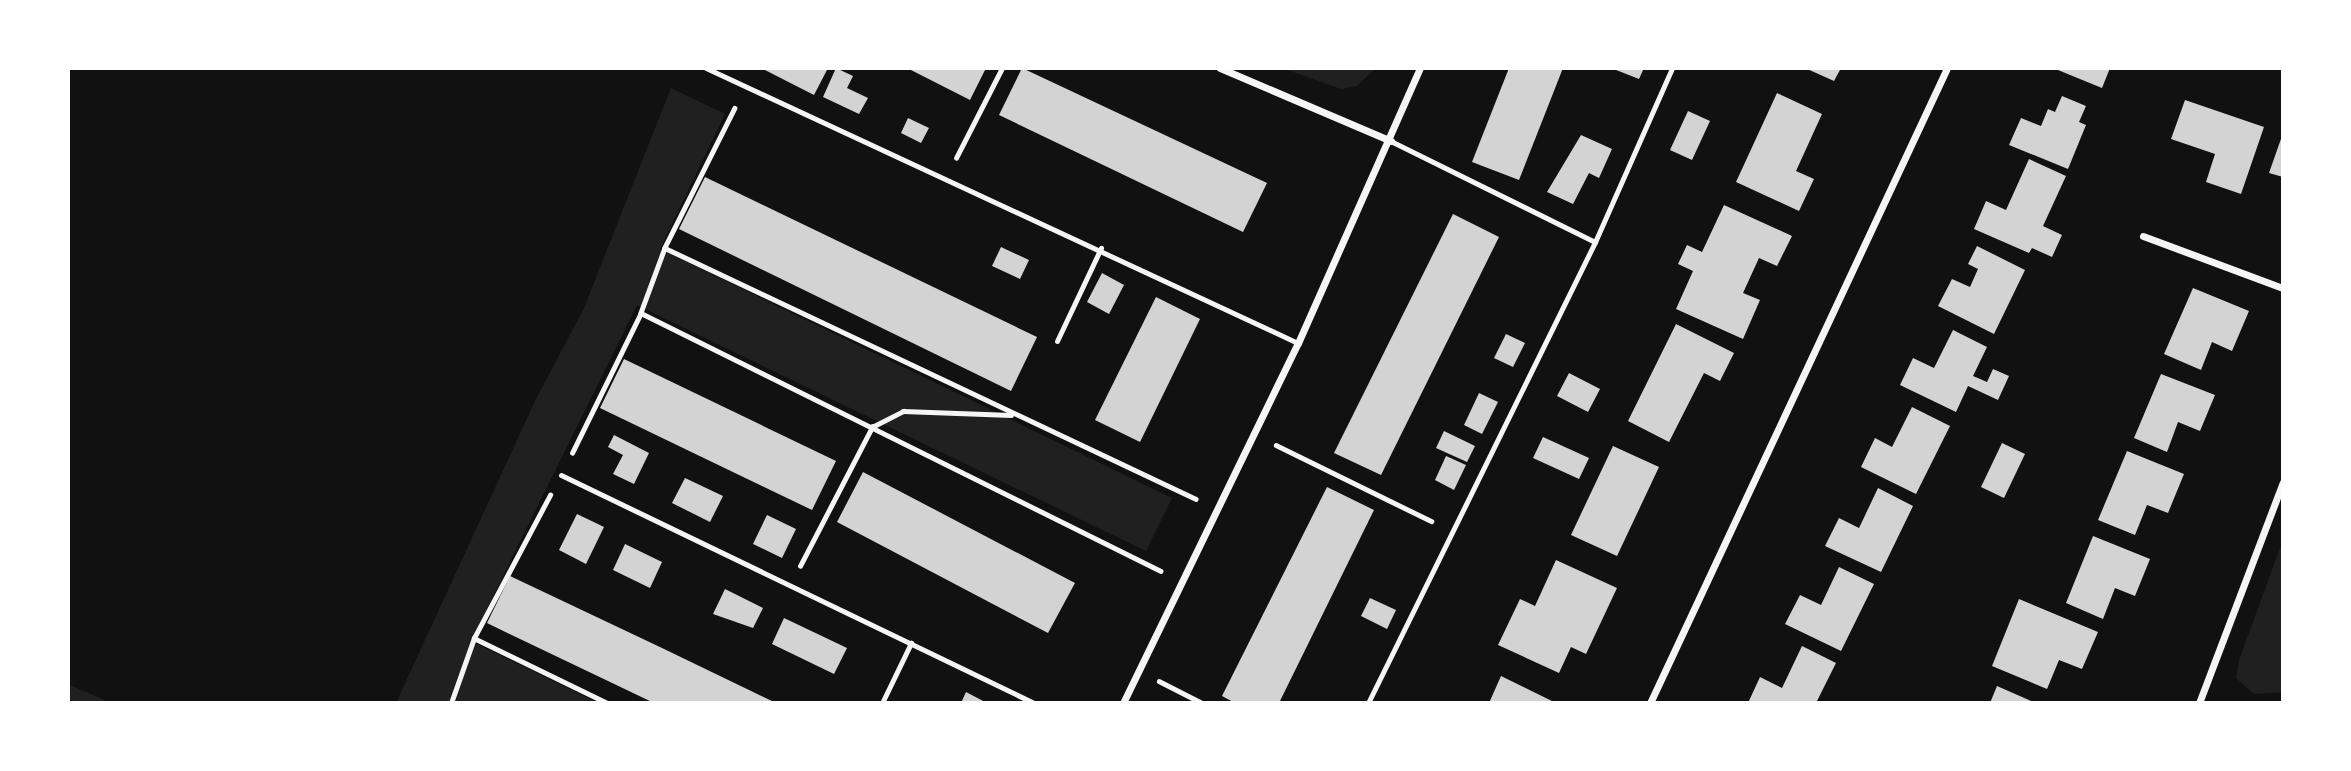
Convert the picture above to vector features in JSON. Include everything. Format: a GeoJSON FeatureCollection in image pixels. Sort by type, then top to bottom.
{"type":"FeatureCollection","features":[{"type":"Feature","properties":{"kind":"street"},"geometry":{"type":"LineString","coordinates":[[1220,68],[1391,141]]}},
{"type":"Feature","properties":{"kind":"street"},"geometry":{"type":"LineString","coordinates":[[1123,703],[1180,580],[1298,343],[1391,141],[1420,68]]}},
{"type":"Feature","properties":{"kind":"street"},"geometry":{"type":"LineString","coordinates":[[1650,703],[1947,68]]}},
{"type":"Feature","properties":{"kind":"street"},"geometry":{"type":"LineString","coordinates":[[2143,236],[2283,288]]}},
{"type":"Feature","properties":{"kind":"street"},"geometry":{"type":"LineString","coordinates":[[2199,703],[2283,482]]}},
{"type":"Feature","properties":{"kind":"lane"},"geometry":{"type":"LineString","coordinates":[[706,68],[1101,248],[1298,343]]}},
{"type":"Feature","properties":{"kind":"lane"},"geometry":{"type":"LineString","coordinates":[[1368,703],[1595,242],[1672,68]]}},
{"type":"Feature","properties":{"kind":"lane"},"geometry":{"type":"LineString","coordinates":[[1391,141],[1595,242]]}},
{"type":"Feature","properties":{"kind":"lane"},"geometry":{"type":"LineString","coordinates":[[1057,341],[1101,248]]}},
{"type":"Feature","properties":{"kind":"lane"},"geometry":{"type":"LineString","coordinates":[[561,475],[1034,703]]}},
{"type":"Feature","properties":{"kind":"lane"},"geometry":{"type":"LineString","coordinates":[[882,703],[911,643]]}},
{"type":"Feature","properties":{"kind":"path"},"geometry":{"type":"LineString","coordinates":[[946,178],[1002,68]]}},
{"type":"Feature","properties":{"kind":"path"},"geometry":{"type":"LineString","coordinates":[[451,703],[474,638],[561,475],[641,313],[665,248],[746,87]]}},
{"type":"Feature","properties":{"kind":"path"},"geometry":{"type":"LineString","coordinates":[[665,248],[1216,508]]}},
{"type":"Feature","properties":{"kind":"path"},"geometry":{"type":"LineString","coordinates":[[641,313],[1180,580]]}},
{"type":"Feature","properties":{"kind":"path"},"geometry":{"type":"LineString","coordinates":[[790,587],[872,427],[903,411],[1015,415]]}},
{"type":"Feature","properties":{"kind":"path"},"geometry":{"type":"LineString","coordinates":[[1253,433],[1451,530]]}},
{"type":"Feature","properties":{"kind":"path"},"geometry":{"type":"LineString","coordinates":[[474,638],[607,703]]}},
{"type":"Feature","properties":{"kind":"path"},"geometry":{"type":"LineString","coordinates":[[1138,671],[1202,703]]}},
{"type":"Feature","properties":{"kind":"shaded area"},"geometry":{"type":"Polygon","coordinates":[[[1282,68],[1376,68],[1357,86],[1341,89],[1282,68]]]}},
{"type":"Feature","properties":{"kind":"shaded area"},"geometry":{"type":"Polygon","coordinates":[[[671,88],[725,114],[660,249],[1172,498],[1146,551],[637,305],[471,641],[598,703],[396,703],[535,401],[584,308],[671,88]]]}},
{"type":"Feature","properties":{"kind":"shaded area"},"geometry":{"type":"Polygon","coordinates":[[[2283,540],[2283,692],[2254,694],[2236,678],[2239,660],[2283,540]]]}},
{"type":"Feature","properties":{"kind":"shaded area"},"geometry":{"type":"Polygon","coordinates":[[[68,684],[111,703],[68,703],[68,684]]]}},
{"type":"Feature","properties":{"kind":"building"},"geometry":{"type":"Polygon","coordinates":[[[761,68],[828,68],[814,95],[761,68]]]}},
{"type":"Feature","properties":{"kind":"building"},"geometry":{"type":"Polygon","coordinates":[[[836,68],[853,76],[847,88],[868,98],[859,114],[823,97],[836,68]]]}},
{"type":"Feature","properties":{"kind":"building"},"geometry":{"type":"Polygon","coordinates":[[[907,68],[986,68],[970,100],[907,68]]]}},
{"type":"Feature","properties":{"kind":"building"},"geometry":{"type":"Polygon","coordinates":[[[1022,68],[1267,183],[1243,232],[999,115],[1022,68]]]}},
{"type":"Feature","properties":{"kind":"building"},"geometry":{"type":"Polygon","coordinates":[[[1509,68],[1563,68],[1519,180],[1472,162],[1509,68]]]}},
{"type":"Feature","properties":{"kind":"building"},"geometry":{"type":"Polygon","coordinates":[[[1611,68],[1644,68],[1639,79],[1611,68]]]}},
{"type":"Feature","properties":{"kind":"building"},"geometry":{"type":"Polygon","coordinates":[[[1805,68],[1841,68],[1834,81],[1805,68]]]}},
{"type":"Feature","properties":{"kind":"building"},"geometry":{"type":"Polygon","coordinates":[[[2053,68],[2110,68],[2102,88],[2053,68]]]}},
{"type":"Feature","properties":{"kind":"building"},"geometry":{"type":"Polygon","coordinates":[[[1777,93],[1822,114],[1796,171],[1814,179],[1799,211],[1736,182],[1777,93]]]}},
{"type":"Feature","properties":{"kind":"building"},"geometry":{"type":"Polygon","coordinates":[[[2062,96],[2086,106],[2079,122],[2086,125],[2068,169],[2009,145],[2021,118],[2041,126],[2048,109],[2055,112],[2062,96]]]}},
{"type":"Feature","properties":{"kind":"building"},"geometry":{"type":"Polygon","coordinates":[[[2185,100],[2264,127],[2241,194],[2206,182],[2215,154],[2171,139],[2185,100]]]}},
{"type":"Feature","properties":{"kind":"building"},"geometry":{"type":"Polygon","coordinates":[[[1688,111],[1710,121],[1692,160],[1670,150],[1688,111]]]}},
{"type":"Feature","properties":{"kind":"building"},"geometry":{"type":"Polygon","coordinates":[[[908,118],[929,128],[921,143],[901,133],[908,118]]]}},
{"type":"Feature","properties":{"kind":"building"},"geometry":{"type":"Polygon","coordinates":[[[1581,135],[1612,149],[1599,178],[1589,173],[1573,204],[1547,192],[1581,135]]]}},
{"type":"Feature","properties":{"kind":"building"},"geometry":{"type":"Polygon","coordinates":[[[2283,136],[2283,177],[2269,173],[2283,136]]]}},
{"type":"Feature","properties":{"kind":"building"},"geometry":{"type":"Polygon","coordinates":[[[2029,159],[2066,176],[2043,226],[2062,235],[2052,257],[2032,248],[2029,253],[1974,229],[1986,201],[2006,210],[2029,159]]]}},
{"type":"Feature","properties":{"kind":"building"},"geometry":{"type":"Polygon","coordinates":[[[705,177],[1037,337],[1011,391],[679,229],[705,177]]]}},
{"type":"Feature","properties":{"kind":"building"},"geometry":{"type":"Polygon","coordinates":[[[1724,205],[1792,236],[1777,266],[1759,258],[1743,293],[1760,300],[1743,339],[1676,309],[1693,271],[1678,264],[1687,245],[1702,252],[1724,205]]]}},
{"type":"Feature","properties":{"kind":"building"},"geometry":{"type":"Polygon","coordinates":[[[1453,214],[1499,237],[1381,475],[1334,453],[1453,214]]]}},
{"type":"Feature","properties":{"kind":"building"},"geometry":{"type":"Polygon","coordinates":[[[1977,246],[2025,270],[1994,334],[1938,306],[1952,279],[1970,287],[1978,269],[1968,264],[1977,246]]]}},
{"type":"Feature","properties":{"kind":"building"},"geometry":{"type":"Polygon","coordinates":[[[1001,247],[1029,260],[1020,279],[992,266],[1001,247]]]}},
{"type":"Feature","properties":{"kind":"building"},"geometry":{"type":"Polygon","coordinates":[[[1102,273],[1124,285],[1109,314],[1087,302],[1102,273]]]}},
{"type":"Feature","properties":{"kind":"building"},"geometry":{"type":"Polygon","coordinates":[[[2193,288],[2249,311],[2232,351],[2212,342],[2201,370],[2164,354],[2193,288]]]}},
{"type":"Feature","properties":{"kind":"building"},"geometry":{"type":"Polygon","coordinates":[[[1156,297],[1200,319],[1140,442],[1095,420],[1156,297]]]}},
{"type":"Feature","properties":{"kind":"building"},"geometry":{"type":"Polygon","coordinates":[[[1676,324],[1734,353],[1720,381],[1704,373],[1669,442],[1628,421],[1676,324]]]}},
{"type":"Feature","properties":{"kind":"building"},"geometry":{"type":"Polygon","coordinates":[[[1953,330],[1987,347],[1973,376],[1987,382],[1993,369],[2009,376],[1998,400],[1968,386],[1956,412],[1900,385],[1913,358],[1934,368],[1953,330]]]}},
{"type":"Feature","properties":{"kind":"building"},"geometry":{"type":"Polygon","coordinates":[[[1506,334],[1525,343],[1513,367],[1494,358],[1506,334]]]}},
{"type":"Feature","properties":{"kind":"building"},"geometry":{"type":"Polygon","coordinates":[[[624,359],[836,461],[812,510],[600,408],[624,359]]]}},
{"type":"Feature","properties":{"kind":"building"},"geometry":{"type":"Polygon","coordinates":[[[1569,373],[1600,389],[1588,412],[1557,396],[1569,373]]]}},
{"type":"Feature","properties":{"kind":"building"},"geometry":{"type":"Polygon","coordinates":[[[2161,374],[2215,395],[2200,431],[2178,422],[2167,452],[2134,438],[2161,374]]]}},
{"type":"Feature","properties":{"kind":"building"},"geometry":{"type":"Polygon","coordinates":[[[1479,393],[1498,402],[1482,434],[1464,425],[1479,393]]]}},
{"type":"Feature","properties":{"kind":"building"},"geometry":{"type":"Polygon","coordinates":[[[1912,407],[1950,426],[1916,494],[1861,467],[1875,438],[1892,447],[1912,407]]]}},
{"type":"Feature","properties":{"kind":"building"},"geometry":{"type":"Polygon","coordinates":[[[1444,431],[1475,446],[1467,462],[1436,448],[1444,431]]]}},
{"type":"Feature","properties":{"kind":"building"},"geometry":{"type":"Polygon","coordinates":[[[614,435],[649,453],[634,484],[613,474],[623,455],[608,447],[614,435]]]}},
{"type":"Feature","properties":{"kind":"building"},"geometry":{"type":"Polygon","coordinates":[[[1543,437],[1589,458],[1579,479],[1533,458],[1543,437]]]}},
{"type":"Feature","properties":{"kind":"building"},"geometry":{"type":"Polygon","coordinates":[[[2002,443],[2025,454],[2004,498],[1981,487],[2002,443]]]}},
{"type":"Feature","properties":{"kind":"building"},"geometry":{"type":"Polygon","coordinates":[[[1613,446],[1659,467],[1617,556],[1571,535],[1613,446]]]}},
{"type":"Feature","properties":{"kind":"building"},"geometry":{"type":"Polygon","coordinates":[[[2127,451],[2184,474],[2168,513],[2147,505],[2135,535],[2098,520],[2127,451]]]}},
{"type":"Feature","properties":{"kind":"building"},"geometry":{"type":"Polygon","coordinates":[[[1446,456],[1466,465],[1454,490],[1435,480],[1446,456]]]}},
{"type":"Feature","properties":{"kind":"building"},"geometry":{"type":"Polygon","coordinates":[[[863,472],[1075,583],[1048,633],[837,522],[863,472]]]}},
{"type":"Feature","properties":{"kind":"building"},"geometry":{"type":"Polygon","coordinates":[[[685,478],[723,496],[710,522],[672,503],[685,478]]]}},
{"type":"Feature","properties":{"kind":"building"},"geometry":{"type":"Polygon","coordinates":[[[1327,487],[1374,510],[1279,703],[1235,703],[1222,696],[1327,487]]]}},
{"type":"Feature","properties":{"kind":"building"},"geometry":{"type":"Polygon","coordinates":[[[1878,488],[1913,506],[1881,572],[1825,546],[1839,518],[1859,528],[1878,488]]]}},
{"type":"Feature","properties":{"kind":"building"},"geometry":{"type":"Polygon","coordinates":[[[577,514],[604,527],[586,564],[559,550],[577,514]]]}},
{"type":"Feature","properties":{"kind":"building"},"geometry":{"type":"Polygon","coordinates":[[[767,515],[796,529],[782,558],[753,544],[767,515]]]}},
{"type":"Feature","properties":{"kind":"building"},"geometry":{"type":"Polygon","coordinates":[[[2093,536],[2150,559],[2135,596],[2115,588],[2103,619],[2066,603],[2093,536]]]}},
{"type":"Feature","properties":{"kind":"building"},"geometry":{"type":"Polygon","coordinates":[[[625,544],[662,562],[650,588],[613,570],[625,544]]]}},
{"type":"Feature","properties":{"kind":"building"},"geometry":{"type":"Polygon","coordinates":[[[1556,560],[1617,588],[1586,654],[1571,647],[1559,673],[1498,645],[1520,599],[1535,606],[1556,560]]]}},
{"type":"Feature","properties":{"kind":"building"},"geometry":{"type":"Polygon","coordinates":[[[1839,567],[1874,584],[1841,651],[1785,624],[1800,595],[1821,605],[1839,567]]]}},
{"type":"Feature","properties":{"kind":"building"},"geometry":{"type":"Polygon","coordinates":[[[510,576],[776,703],[654,703],[487,623],[510,576]]]}},
{"type":"Feature","properties":{"kind":"building"},"geometry":{"type":"Polygon","coordinates":[[[725,589],[763,608],[753,628],[713,614],[725,589]]]}},
{"type":"Feature","properties":{"kind":"building"},"geometry":{"type":"Polygon","coordinates":[[[1370,598],[1396,610],[1387,629],[1361,616],[1370,598]]]}},
{"type":"Feature","properties":{"kind":"building"},"geometry":{"type":"Polygon","coordinates":[[[2019,599],[2098,632],[2082,669],[2059,660],[2047,689],[1992,666],[2019,599]]]}},
{"type":"Feature","properties":{"kind":"building"},"geometry":{"type":"Polygon","coordinates":[[[784,618],[847,648],[834,674],[772,644],[784,618]]]}},
{"type":"Feature","properties":{"kind":"building"},"geometry":{"type":"Polygon","coordinates":[[[1802,646],[1836,663],[1816,703],[1748,703],[1760,677],[1782,688],[1802,646]]]}},
{"type":"Feature","properties":{"kind":"building"},"geometry":{"type":"Polygon","coordinates":[[[1501,676],[1556,703],[1489,703],[1501,676]]]}},
{"type":"Feature","properties":{"kind":"building"},"geometry":{"type":"Polygon","coordinates":[[[1997,686],[2036,703],[1990,703],[1997,686]]]}},
{"type":"Feature","properties":{"kind":"building"},"geometry":{"type":"Polygon","coordinates":[[[966,692],[987,703],[961,703],[966,692]]]}}]}
